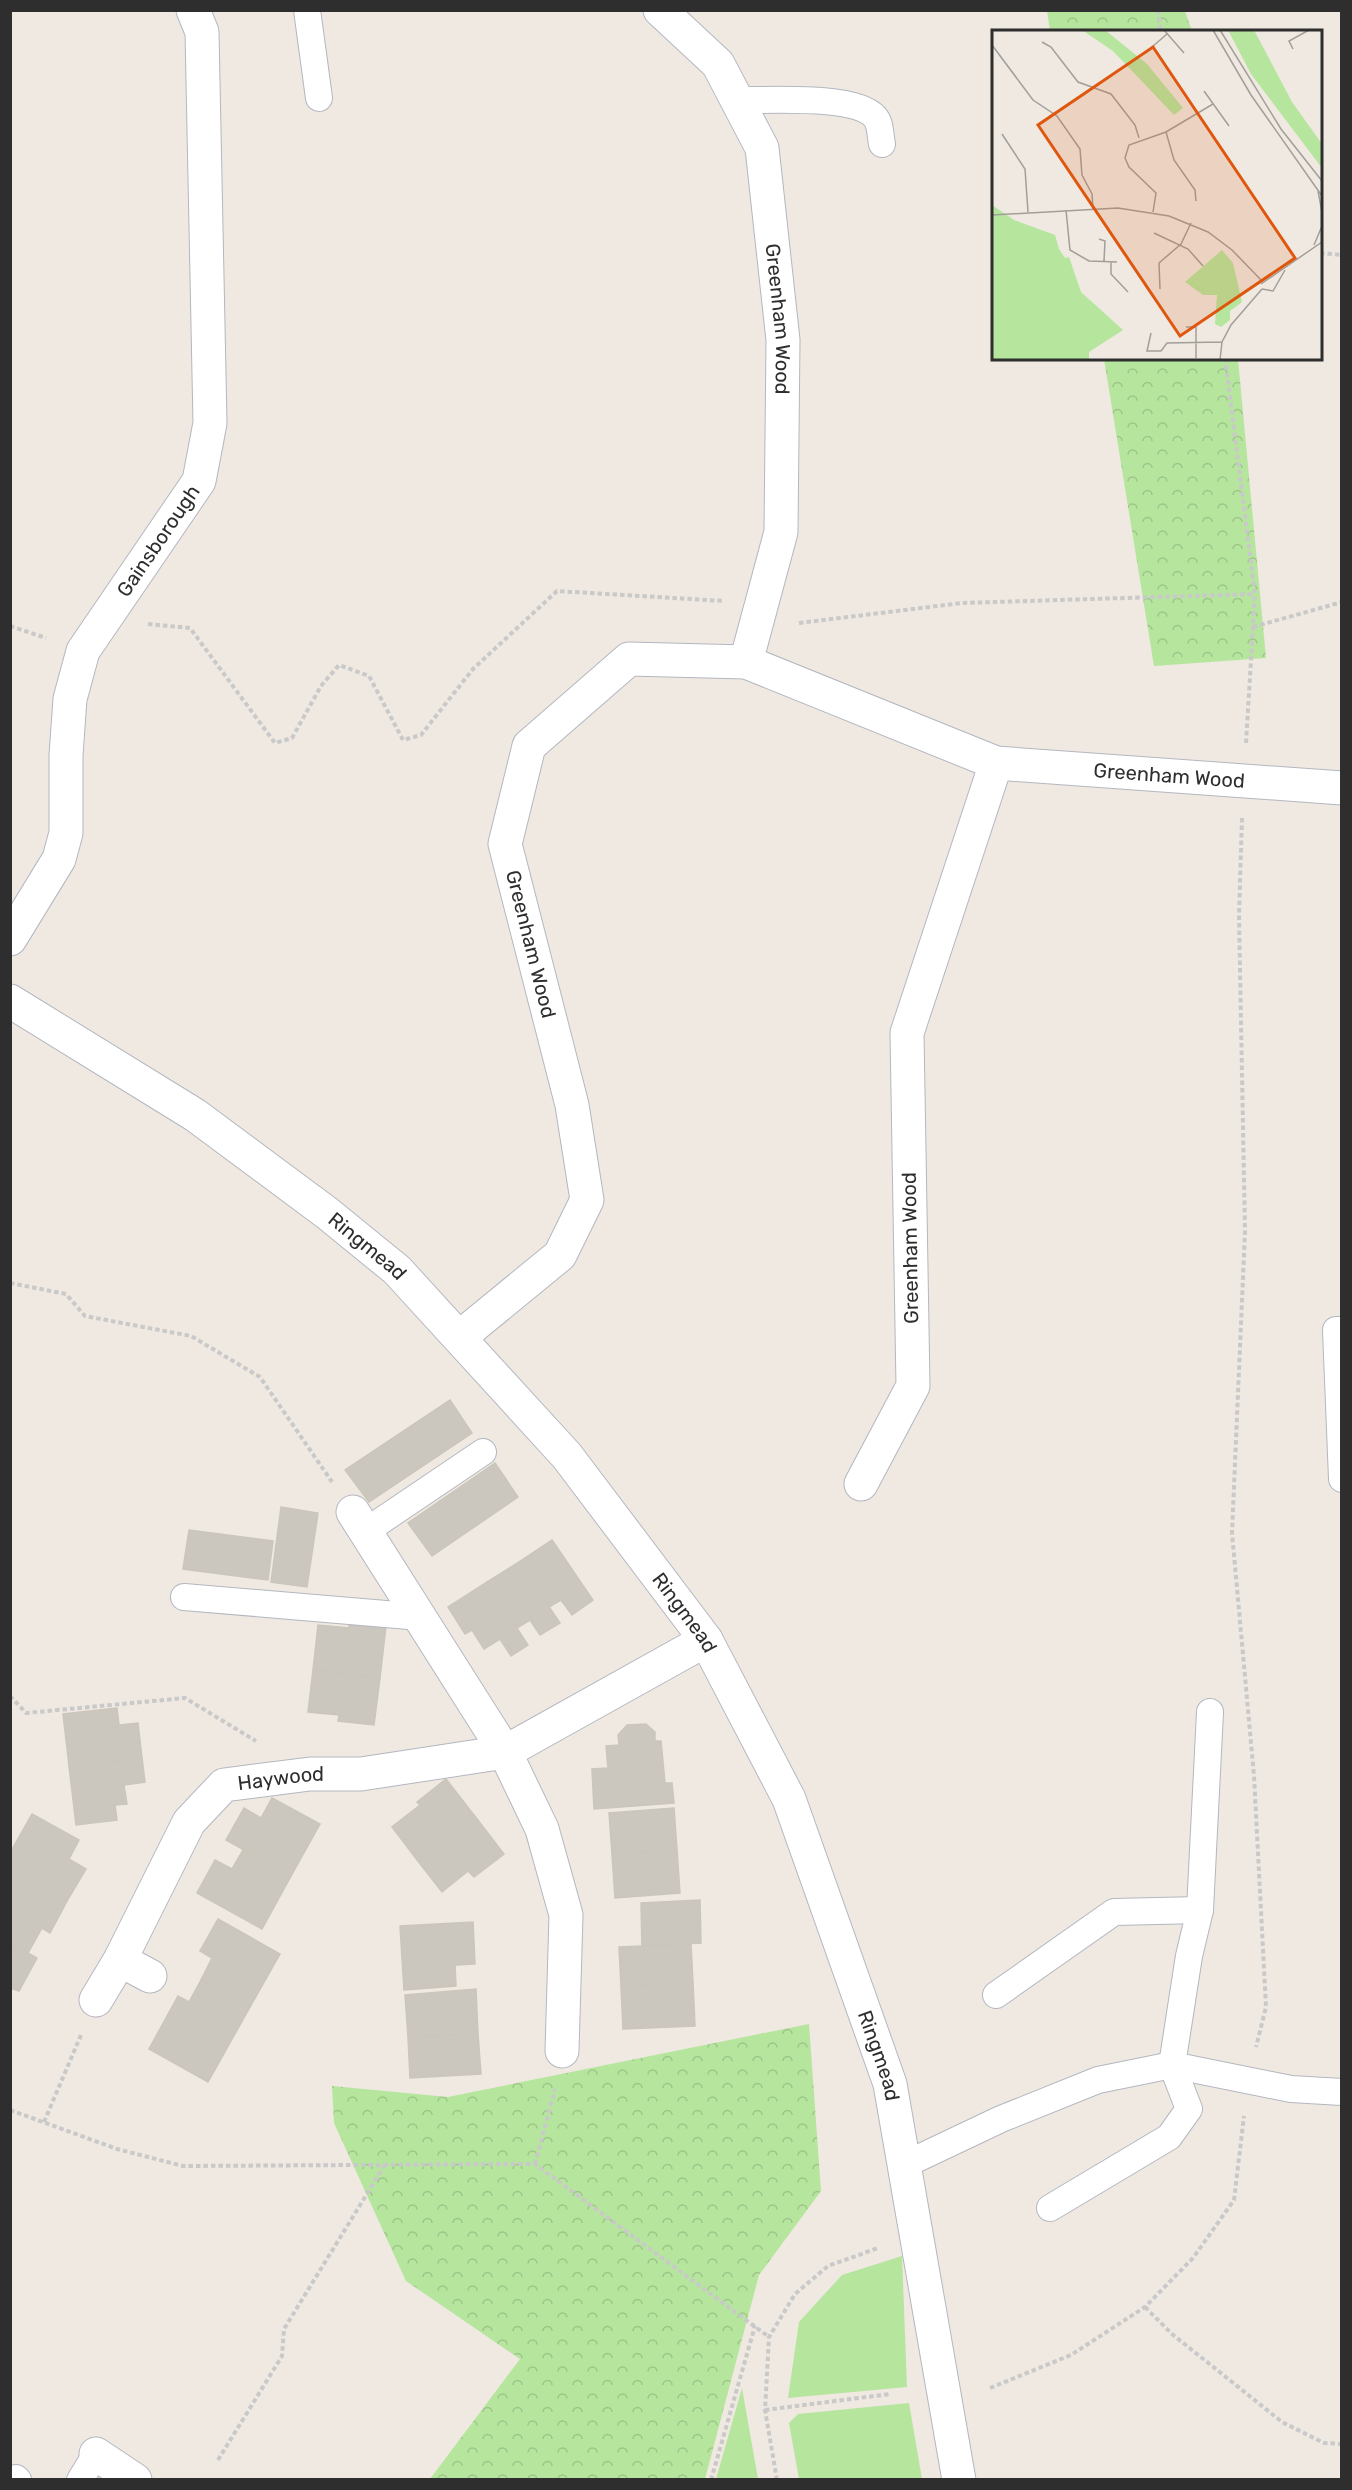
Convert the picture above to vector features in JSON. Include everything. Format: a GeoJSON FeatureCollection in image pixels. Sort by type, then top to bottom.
{"type":"FeatureCollection","features":[{"type":"Feature","properties":{"kind":"street","name":"Gainsborough"},"geometry":{"type":"LineString","coordinates":[[10,939],[59,859],[66,833],[66,755],[70,699],[83,651],[199,481],[210,423],[202,32],[193,10]]}},
{"type":"Feature","properties":{"kind":"street","name":"Greenham Wood"},"geometry":{"type":"LineString","coordinates":[[660,10],[718,64],[762,148],[783,340],[781,532],[746,662]]}},
{"type":"Feature","properties":{"kind":"street","name":"Greenham Wood"},"geometry":{"type":"LineString","coordinates":[[460,1337],[560,1255],[587,1200],[572,1105],[505,844],[530,746],[628,659],[746,662],[996,763],[1341,788]]}},
{"type":"Feature","properties":{"kind":"street","name":"Greenham Wood"},"geometry":{"type":"LineString","coordinates":[[861,1484],[913,1386],[907,1034],[996,763]]}},
{"type":"Feature","properties":{"kind":"street","name":"Ringmead"},"geometry":{"type":"LineString","coordinates":[[10,1001],[195,1115],[327,1213],[397,1270],[567,1456],[706,1640],[789,1799],[890,2084],[959,2480]]}},
{"type":"Feature","properties":{"kind":"street"},"geometry":{"type":"LineString","coordinates":[[359,1522],[505,1752],[542,1829],[566,1915],[562,2050]]}},
{"type":"Feature","properties":{"kind":"street","name":"Haywood"},"geometry":{"type":"LineString","coordinates":[[96,2000],[120,1960],[189,1822],[224,1785],[310,1774],[361,1774],[505,1752],[706,1640]]}},
{"type":"Feature","properties":{"kind":"street"},"geometry":{"type":"LineString","coordinates":[[120,1960],[150,1976]]}},
{"type":"Feature","properties":{"kind":"street"},"geometry":{"type":"LineString","coordinates":[[88,2467],[135,2480]]}},
{"type":"Feature","properties":{"kind":"lane"},"geometry":{"type":"LineString","coordinates":[[307,10],[319,98]]}},
{"type":"Feature","properties":{"kind":"lane"},"geometry":{"type":"LineString","coordinates":[[737,100],[820,102],[865,109],[879,123],[882,144]]}},
{"type":"Feature","properties":{"kind":"lane"},"geometry":{"type":"LineString","coordinates":[[1341,1330],[1336,1330],[1341,1463]]}},
{"type":"Feature","properties":{"kind":"lane"},"geometry":{"type":"LineString","coordinates":[[359,1522],[483,1452]]}},
{"type":"Feature","properties":{"kind":"lane"},"geometry":{"type":"LineString","coordinates":[[184,1597],[421,1617]]}},
{"type":"Feature","properties":{"kind":"lane"},"geometry":{"type":"LineString","coordinates":[[1050,2208],[1169,2137],[1189,2109],[1172,2065],[1189,1956],[1200,1910],[1210,1712]]}},
{"type":"Feature","properties":{"kind":"lane"},"geometry":{"type":"LineString","coordinates":[[996,1995],[1114,1912],[1200,1910]]}},
{"type":"Feature","properties":{"kind":"lane"},"geometry":{"type":"LineString","coordinates":[[904,2164],[1001,2119],[1098,2080],[1172,2065],[1291,2089],[1341,2092]]}},
{"type":"Feature","properties":{"kind":"path"},"geometry":{"type":"LineString","coordinates":[[1158,10],[1161,30]]}},
{"type":"Feature","properties":{"kind":"path"},"geometry":{"type":"LineString","coordinates":[[1322,253],[1341,255]]}},
{"type":"Feature","properties":{"kind":"path"},"geometry":{"type":"LineString","coordinates":[[1225,360],[1255,594],[1246,744]]}},
{"type":"Feature","properties":{"kind":"path"},"geometry":{"type":"LineString","coordinates":[[106,620],[190,628],[275,743],[292,738],[321,686],[339,665],[369,676],[403,740],[421,735],[473,669],[556,591],[728,601]]}},
{"type":"Feature","properties":{"kind":"path"},"geometry":{"type":"LineString","coordinates":[[799,622],[962,603],[1255,594]]}},
{"type":"Feature","properties":{"kind":"path"},"geometry":{"type":"LineString","coordinates":[[1253,627],[1341,602]]}},
{"type":"Feature","properties":{"kind":"path"},"geometry":{"type":"LineString","coordinates":[[990,2388],[1071,2355],[1145,2307],[1193,2258],[1234,2200],[1248,2080],[1266,2007],[1254,1776],[1232,1533],[1245,1231],[1239,916],[1242,808]]}},
{"type":"Feature","properties":{"kind":"path"},"geometry":{"type":"LineString","coordinates":[[10,1283],[66,1294],[85,1316],[191,1336],[260,1377],[359,1522]]}},
{"type":"Feature","properties":{"kind":"path"},"geometry":{"type":"LineString","coordinates":[[10,1696],[26,1713],[185,1698],[310,1774]]}},
{"type":"Feature","properties":{"kind":"path"},"geometry":{"type":"LineString","coordinates":[[44,2122],[96,2000]]}},
{"type":"Feature","properties":{"kind":"path"},"geometry":{"type":"LineString","coordinates":[[535,2164],[551,2112],[562,2050]]}},
{"type":"Feature","properties":{"kind":"path"},"geometry":{"type":"LineString","coordinates":[[10,2110],[117,2149],[183,2166],[535,2164],[769,2337]]}},
{"type":"Feature","properties":{"kind":"path"},"geometry":{"type":"LineString","coordinates":[[218,2460],[282,2356],[284,2329],[385,2166]]}},
{"type":"Feature","properties":{"kind":"path"},"geometry":{"type":"LineString","coordinates":[[777,2480],[765,2410],[769,2337],[795,2294],[828,2266],[916,2234]]}},
{"type":"Feature","properties":{"kind":"path"},"geometry":{"type":"LineString","coordinates":[[1145,2307],[1172,2334],[1282,2422],[1324,2443],[1341,2444]]}},
{"type":"Feature","properties":{"kind":"path"},"geometry":{"type":"LineString","coordinates":[[711,2480],[755,2326]]}},
{"type":"Feature","properties":{"kind":"path"},"geometry":{"type":"LineString","coordinates":[[765,2410],[890,2394]]}},
{"type":"Feature","properties":{"kind":"green space"},"geometry":{"type":"Polygon","coordinates":[[[1047,11],[1185,11],[1192,30],[1050,30],[1047,11]]]}},
{"type":"Feature","properties":{"kind":"green space"},"geometry":{"type":"Polygon","coordinates":[[[1104,360],[1238,360],[1266,658],[1154,666],[1104,360]]]}},
{"type":"Feature","properties":{"kind":"green space"},"geometry":{"type":"Polygon","coordinates":[[[809,2024],[821,2191],[759,2275],[705,2479],[430,2479],[520,2359],[406,2281],[334,2123],[332,2086],[448,2097],[809,2024]]]}},
{"type":"Feature","properties":{"kind":"green space"},"geometry":{"type":"Polygon","coordinates":[[[902,2256],[907,2387],[788,2398],[799,2322],[842,2275],[902,2256]]]}},
{"type":"Feature","properties":{"kind":"green space"},"geometry":{"type":"Polygon","coordinates":[[[742,2388],[758,2479],[716,2479],[742,2388]]]}},
{"type":"Feature","properties":{"kind":"green space"},"geometry":{"type":"Polygon","coordinates":[[[909,2403],[922,2479],[799,2479],[789,2423],[798,2414],[909,2403]]]}},
{"type":"Feature","properties":{"kind":"building"},"geometry":{"type":"Polygon","coordinates":[[[450,1400],[472,1433],[369,1502],[345,1470],[450,1400]]]}},
{"type":"Feature","properties":{"kind":"building"},"geometry":{"type":"Polygon","coordinates":[[[495,1463],[518,1497],[432,1556],[408,1523],[495,1463]]]}},
{"type":"Feature","properties":{"kind":"building"},"geometry":{"type":"Polygon","coordinates":[[[281,1507],[318,1513],[307,1587],[271,1582],[281,1507]]]}},
{"type":"Feature","properties":{"kind":"building"},"geometry":{"type":"Polygon","coordinates":[[[189,1530],[273,1541],[268,1580],[183,1569],[189,1530]]]}},
{"type":"Feature","properties":{"kind":"building"},"geometry":{"type":"Polygon","coordinates":[[[552,1540],[593,1600],[572,1615],[561,1600],[549,1607],[519,1562],[552,1540]]]}},
{"type":"Feature","properties":{"kind":"building"},"geometry":{"type":"Polygon","coordinates":[[[519,1562],[560,1623],[540,1635],[530,1620],[517,1628],[487,1582],[519,1562]]]}},
{"type":"Feature","properties":{"kind":"building"},"geometry":{"type":"Polygon","coordinates":[[[487,1582],[528,1645],[511,1656],[500,1639],[484,1649],[472,1630],[465,1634],[448,1607],[487,1582]]]}},
{"type":"Feature","properties":{"kind":"building"},"geometry":{"type":"Polygon","coordinates":[[[349,1623],[386,1626],[380,1678],[313,1670],[318,1625],[349,1628],[349,1623]]]}},
{"type":"Feature","properties":{"kind":"building"},"geometry":{"type":"Polygon","coordinates":[[[313,1670],[380,1678],[374,1725],[338,1721],[339,1715],[308,1712],[313,1670]]]}},
{"type":"Feature","properties":{"kind":"building"},"geometry":{"type":"Polygon","coordinates":[[[117,1708],[119,1725],[138,1723],[142,1758],[69,1766],[63,1714],[117,1708]]]}},
{"type":"Feature","properties":{"kind":"building"},"geometry":{"type":"Polygon","coordinates":[[[646,1724],[655,1732],[655,1741],[661,1741],[665,1783],[672,1783],[674,1803],[594,1809],[592,1769],[608,1768],[606,1746],[619,1745],[618,1735],[627,1725],[646,1724]]]}},
{"type":"Feature","properties":{"kind":"building"},"geometry":{"type":"Polygon","coordinates":[[[142,1758],[145,1782],[124,1785],[127,1804],[115,1805],[117,1820],[76,1825],[69,1766],[142,1758]]]}},
{"type":"Feature","properties":{"kind":"building"},"geometry":{"type":"Polygon","coordinates":[[[446,1779],[474,1815],[417,1860],[392,1827],[420,1805],[417,1802],[446,1779]]]}},
{"type":"Feature","properties":{"kind":"building"},"geometry":{"type":"Polygon","coordinates":[[[272,1798],[320,1824],[291,1876],[226,1840],[244,1808],[261,1818],[272,1798]]]}},
{"type":"Feature","properties":{"kind":"building"},"geometry":{"type":"Polygon","coordinates":[[[674,1808],[677,1850],[612,1854],[609,1813],[674,1808]]]}},
{"type":"Feature","properties":{"kind":"building"},"geometry":{"type":"Polygon","coordinates":[[[32,1814],[79,1840],[69,1859],[86,1869],[67,1901],[10,1871],[10,1853],[32,1814]]]}},
{"type":"Feature","properties":{"kind":"building"},"geometry":{"type":"Polygon","coordinates":[[[474,1815],[504,1854],[474,1877],[468,1871],[442,1892],[417,1860],[474,1815]]]}},
{"type":"Feature","properties":{"kind":"building"},"geometry":{"type":"Polygon","coordinates":[[[243,1850],[291,1876],[262,1929],[197,1893],[215,1860],[232,1869],[243,1850]]]}},
{"type":"Feature","properties":{"kind":"building"},"geometry":{"type":"Polygon","coordinates":[[[677,1850],[680,1893],[615,1898],[612,1854],[677,1850]]]}},
{"type":"Feature","properties":{"kind":"building"},"geometry":{"type":"Polygon","coordinates":[[[10,1871],[67,1901],[50,1933],[42,1928],[28,1953],[10,1943],[10,1871]]]}},
{"type":"Feature","properties":{"kind":"building"},"geometry":{"type":"Polygon","coordinates":[[[700,1900],[701,1943],[642,1946],[641,1903],[700,1900]]]}},
{"type":"Feature","properties":{"kind":"building"},"geometry":{"type":"Polygon","coordinates":[[[218,1919],[280,1954],[250,2007],[201,1980],[212,1958],[200,1951],[218,1919]]]}},
{"type":"Feature","properties":{"kind":"building"},"geometry":{"type":"Polygon","coordinates":[[[473,1922],[475,1964],[455,1965],[456,1986],[404,1990],[400,1926],[473,1922]]]}},
{"type":"Feature","properties":{"kind":"building"},"geometry":{"type":"Polygon","coordinates":[[[10,1943],[37,1958],[19,1991],[10,1988],[10,1943]]]}},
{"type":"Feature","properties":{"kind":"building"},"geometry":{"type":"Polygon","coordinates":[[[691,1944],[693,1983],[621,1986],[619,1947],[691,1944]]]}},
{"type":"Feature","properties":{"kind":"building"},"geometry":{"type":"Polygon","coordinates":[[[201,1980],[250,2007],[208,2082],[149,2049],[178,1996],[189,2002],[201,1980]]]}},
{"type":"Feature","properties":{"kind":"building"},"geometry":{"type":"Polygon","coordinates":[[[693,1983],[695,2026],[623,2029],[621,1986],[693,1983]]]}},
{"type":"Feature","properties":{"kind":"building"},"geometry":{"type":"Polygon","coordinates":[[[476,1989],[478,2034],[408,2037],[405,1995],[476,1989]]]}},
{"type":"Feature","properties":{"kind":"building"},"geometry":{"type":"Polygon","coordinates":[[[478,2034],[481,2074],[410,2078],[408,2037],[478,2034]]]}}]}
